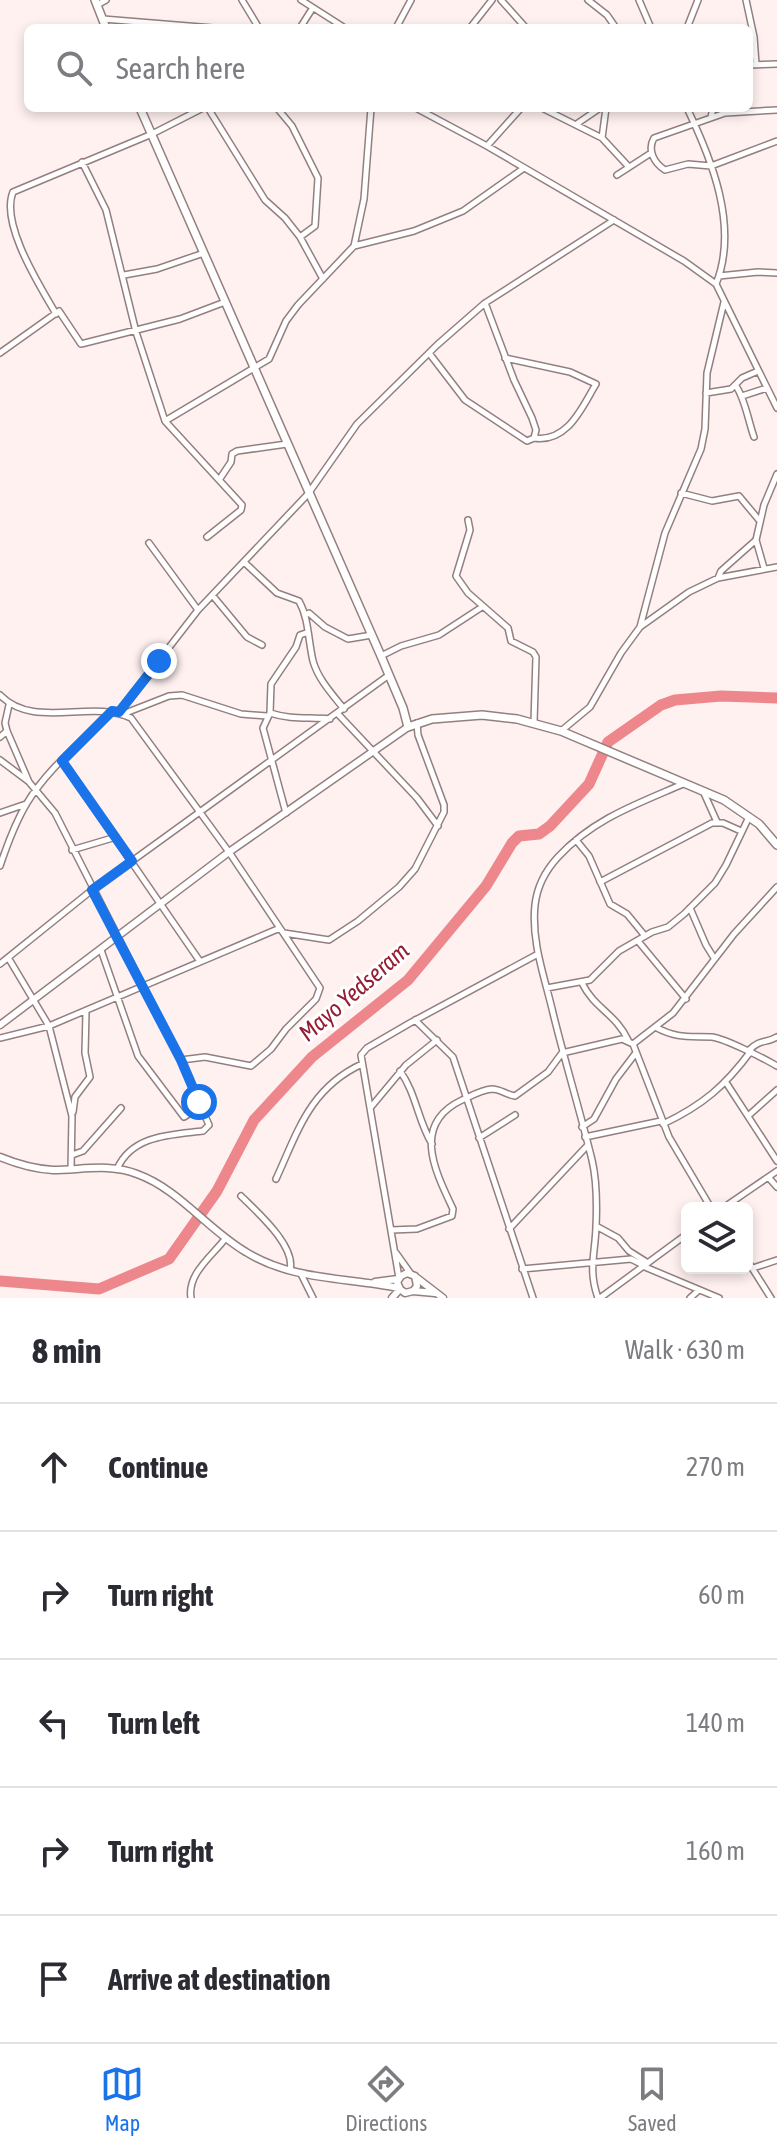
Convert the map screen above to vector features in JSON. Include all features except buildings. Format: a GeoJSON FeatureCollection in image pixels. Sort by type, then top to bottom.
{"type":"FeatureCollection","features":[{"type":"Feature","properties":{"kind":"main road"},"geometry":{"type":"LineString","coordinates":[[96,2],[104,24]]}},
{"type":"Feature","properties":{"kind":"main road"},"geometry":{"type":"LineString","coordinates":[[142,112],[372,635],[408,727],[449,717],[482,715],[534,722],[580,738],[724,800],[749,816],[777,845]]}},
{"type":"Feature","properties":{"kind":"main road"},"geometry":{"type":"LineString","coordinates":[[403,708],[417,723]]}},
{"type":"Feature","properties":{"kind":"street"},"geometry":{"type":"LineString","coordinates":[[96,2],[106,0]]}},
{"type":"Feature","properties":{"kind":"street"},"geometry":{"type":"LineString","coordinates":[[242,0],[257,24]]}},
{"type":"Feature","properties":{"kind":"street"},"geometry":{"type":"LineString","coordinates":[[301,0],[338,24]]}},
{"type":"Feature","properties":{"kind":"street"},"geometry":{"type":"LineString","coordinates":[[398,24],[410,0]]}},
{"type":"Feature","properties":{"kind":"street"},"geometry":{"type":"LineString","coordinates":[[473,24],[492,0]]}},
{"type":"Feature","properties":{"kind":"street"},"geometry":{"type":"LineString","coordinates":[[501,0],[521,24]]}},
{"type":"Feature","properties":{"kind":"street"},"geometry":{"type":"LineString","coordinates":[[588,0],[613,24]]}},
{"type":"Feature","properties":{"kind":"street"},"geometry":{"type":"LineString","coordinates":[[639,0],[649,24]]}},
{"type":"Feature","properties":{"kind":"street"},"geometry":{"type":"LineString","coordinates":[[689,24],[698,0]]}},
{"type":"Feature","properties":{"kind":"street"},"geometry":{"type":"LineString","coordinates":[[746,0],[751,24]]}},
{"type":"Feature","properties":{"kind":"street"},"geometry":{"type":"LineString","coordinates":[[303,24],[312,9]]}},
{"type":"Feature","properties":{"kind":"street"},"geometry":{"type":"LineString","coordinates":[[102,18],[169,24]]}},
{"type":"Feature","properties":{"kind":"street"},"geometry":{"type":"LineString","coordinates":[[753,65],[777,64]]}},
{"type":"Feature","properties":{"kind":"street"},"geometry":{"type":"LineString","coordinates":[[753,111],[777,110]]}},
{"type":"Feature","properties":{"kind":"street"},"geometry":{"type":"LineString","coordinates":[[56,314],[25,262],[11,196],[17,189],[152,134],[197,112]]}},
{"type":"Feature","properties":{"kind":"street"},"geometry":{"type":"LineString","coordinates":[[208,112],[265,200],[300,237],[323,279]]}},
{"type":"Feature","properties":{"kind":"street"},"geometry":{"type":"LineString","coordinates":[[280,112],[292,126],[318,178],[315,226],[300,237]]}},
{"type":"Feature","properties":{"kind":"street"},"geometry":{"type":"LineString","coordinates":[[165,421],[269,359],[286,321],[354,246],[364,199],[371,112]]}},
{"type":"Feature","properties":{"kind":"street"},"geometry":{"type":"LineString","coordinates":[[423,112],[684,261],[716,284],[777,408]]}},
{"type":"Feature","properties":{"kind":"street"},"geometry":{"type":"LineString","coordinates":[[487,146],[516,112]]}},
{"type":"Feature","properties":{"kind":"street"},"geometry":{"type":"LineString","coordinates":[[551,112],[602,138],[628,166]]}},
{"type":"Feature","properties":{"kind":"street"},"geometry":{"type":"LineString","coordinates":[[577,124],[594,112]]}},
{"type":"Feature","properties":{"kind":"street"},"geometry":{"type":"LineString","coordinates":[[602,138],[605,112]]}},
{"type":"Feature","properties":{"kind":"street"},"geometry":{"type":"LineString","coordinates":[[689,112],[711,166],[722,208],[724,233],[716,284]]}},
{"type":"Feature","properties":{"kind":"street"},"geometry":{"type":"LineString","coordinates":[[711,117],[712,112]]}},
{"type":"Feature","properties":{"kind":"street"},"geometry":{"type":"LineString","coordinates":[[732,112],[654,138],[651,153],[665,170],[688,164],[711,166],[777,141]]}},
{"type":"Feature","properties":{"kind":"street"},"geometry":{"type":"LineString","coordinates":[[617,175],[651,153]]}},
{"type":"Feature","properties":{"kind":"street"},"geometry":{"type":"LineString","coordinates":[[82,162],[106,210],[136,332],[165,421],[238,500],[241,510],[207,537]]}},
{"type":"Feature","properties":{"kind":"street"},"geometry":{"type":"LineString","coordinates":[[354,246],[414,231],[463,211],[524,168]]}},
{"type":"Feature","properties":{"kind":"street"},"geometry":{"type":"LineString","coordinates":[[121,713],[198,610],[308,494],[357,424],[485,303],[614,220]]}},
{"type":"Feature","properties":{"kind":"street"},"geometry":{"type":"LineString","coordinates":[[124,275],[157,269],[204,253]]}},
{"type":"Feature","properties":{"kind":"street"},"geometry":{"type":"LineString","coordinates":[[719,276],[777,273]]}},
{"type":"Feature","properties":{"kind":"street"},"geometry":{"type":"LineString","coordinates":[[0,353],[61,312],[81,344],[136,332],[225,302]]}},
{"type":"Feature","properties":{"kind":"street"},"geometry":{"type":"LineString","coordinates":[[640,627],[665,533],[701,449],[705,429],[707,373],[724,302]]}},
{"type":"Feature","properties":{"kind":"street"},"geometry":{"type":"LineString","coordinates":[[485,303],[522,400],[532,418],[536,430],[534,438]]}},
{"type":"Feature","properties":{"kind":"street"},"geometry":{"type":"LineString","coordinates":[[429,353],[465,400],[527,441],[556,434],[573,423],[589,401],[596,384],[570,372],[505,358]]}},
{"type":"Feature","properties":{"kind":"street"},"geometry":{"type":"LineString","coordinates":[[706,393],[736,386],[742,378],[758,370]]}},
{"type":"Feature","properties":{"kind":"street"},"geometry":{"type":"LineString","coordinates":[[736,386],[754,437]]}},
{"type":"Feature","properties":{"kind":"street"},"geometry":{"type":"LineString","coordinates":[[742,396],[767,388]]}},
{"type":"Feature","properties":{"kind":"street"},"geometry":{"type":"LineString","coordinates":[[219,480],[227,470],[232,454],[237,451],[287,444]]}},
{"type":"Feature","properties":{"kind":"street"},"geometry":{"type":"LineString","coordinates":[[765,568],[756,540],[759,520],[777,474]]}},
{"type":"Feature","properties":{"kind":"street"},"geometry":{"type":"LineString","coordinates":[[681,493],[712,501],[739,496],[759,520]]}},
{"type":"Feature","properties":{"kind":"street"},"geometry":{"type":"LineString","coordinates":[[468,520],[470,530],[456,576],[468,593],[508,628],[511,641],[533,652],[536,657],[534,722]]}},
{"type":"Feature","properties":{"kind":"street"},"geometry":{"type":"LineString","coordinates":[[718,578],[721,571],[756,540]]}},
{"type":"Feature","properties":{"kind":"street"},"geometry":{"type":"LineString","coordinates":[[149,543],[198,610]]}},
{"type":"Feature","properties":{"kind":"street"},"geometry":{"type":"LineString","coordinates":[[244,562],[277,593],[299,601],[307,614],[306,633],[322,680],[344,709]]}},
{"type":"Feature","properties":{"kind":"street"},"geometry":{"type":"LineString","coordinates":[[561,731],[590,707],[640,627],[689,592],[718,578],[777,567]]}},
{"type":"Feature","properties":{"kind":"street"},"geometry":{"type":"LineString","coordinates":[[213,596],[247,637],[262,645]]}},
{"type":"Feature","properties":{"kind":"street"},"geometry":{"type":"LineString","coordinates":[[381,656],[401,646],[439,635],[482,607]]}},
{"type":"Feature","properties":{"kind":"street"},"geometry":{"type":"LineString","coordinates":[[307,614],[348,639],[372,635]]}},
{"type":"Feature","properties":{"kind":"street"},"geometry":{"type":"LineString","coordinates":[[286,813],[263,733],[269,714],[271,684],[296,647],[300,635],[306,633]]}},
{"type":"Feature","properties":{"kind":"street"},"geometry":{"type":"LineString","coordinates":[[0,964],[92,890],[389,675]]}},
{"type":"Feature","properties":{"kind":"street"},"geometry":{"type":"LineString","coordinates":[[0,695],[17,709],[36,712],[112,711],[121,713],[136,724],[229,852],[320,988],[316,999],[271,1049],[251,1066],[205,1057],[181,1060]]}},
{"type":"Feature","properties":{"kind":"street"},"geometry":{"type":"LineString","coordinates":[[121,713],[182,695],[241,714],[269,714],[292,720],[306,716],[330,719]]}},
{"type":"Feature","properties":{"kind":"street"},"geometry":{"type":"LineString","coordinates":[[9,705],[5,723],[7,731],[29,782],[55,813],[181,1060],[209,1125],[208,1129],[145,1140],[123,1155],[117,1169]]}},
{"type":"Feature","properties":{"kind":"street"},"geometry":{"type":"LineString","coordinates":[[0,866],[15,826],[35,791],[112,711]]}},
{"type":"Feature","properties":{"kind":"street"},"geometry":{"type":"LineString","coordinates":[[337,713],[417,798],[438,826]]}},
{"type":"Feature","properties":{"kind":"street"},"geometry":{"type":"LineString","coordinates":[[0,1038],[49,1026],[86,1012],[199,960],[282,930],[321,940],[335,937],[358,921],[415,869],[444,812],[418,735],[417,723]]}},
{"type":"Feature","properties":{"kind":"street"},"geometry":{"type":"LineString","coordinates":[[0,1025],[229,852],[371,752],[408,727],[418,735]]}},
{"type":"Feature","properties":{"kind":"street"},"geometry":{"type":"LineString","coordinates":[[0,737],[7,731]]}},
{"type":"Feature","properties":{"kind":"street"},"geometry":{"type":"LineString","coordinates":[[0,760],[29,782]]}},
{"type":"Feature","properties":{"kind":"street"},"geometry":{"type":"LineString","coordinates":[[62,761],[199,960]]}},
{"type":"Feature","properties":{"kind":"street"},"geometry":{"type":"LineString","coordinates":[[681,1239],[599,1298],[592,1282],[591,1263],[596,1226],[595,1184],[538,954],[535,921],[537,893],[546,873],[576,840],[608,816],[683,784]]}},
{"type":"Feature","properties":{"kind":"street"},"geometry":{"type":"LineString","coordinates":[[703,791],[717,822],[741,831]]}},
{"type":"Feature","properties":{"kind":"street"},"geometry":{"type":"LineString","coordinates":[[0,813],[27,803]]}},
{"type":"Feature","properties":{"kind":"street"},"geometry":{"type":"LineString","coordinates":[[546,988],[590,980],[619,951],[668,927],[715,883],[749,816]]}},
{"type":"Feature","properties":{"kind":"street"},"geometry":{"type":"LineString","coordinates":[[600,882],[717,822]]}},
{"type":"Feature","properties":{"kind":"street"},"geometry":{"type":"LineString","coordinates":[[72,850],[116,837]]}},
{"type":"Feature","properties":{"kind":"street"},"geometry":{"type":"LineString","coordinates":[[576,840],[589,856],[610,904],[627,914],[645,936]]}},
{"type":"Feature","properties":{"kind":"street"},"geometry":{"type":"LineString","coordinates":[[391,1230],[417,1229],[452,1216],[453,1209],[434,1167],[432,1133],[436,1120],[452,1105],[492,1089],[515,1096],[548,1072],[562,1053],[612,1041],[630,1043],[655,1027],[686,999],[714,958],[777,887]]}},
{"type":"Feature","properties":{"kind":"street"},"geometry":{"type":"LineString","coordinates":[[690,908],[714,958]]}},
{"type":"Feature","properties":{"kind":"street"},"geometry":{"type":"LineString","coordinates":[[638,940],[686,999]]}},
{"type":"Feature","properties":{"kind":"street"},"geometry":{"type":"LineString","coordinates":[[101,950],[138,1056],[184,1117],[200,1107]]}},
{"type":"Feature","properties":{"kind":"street"},"geometry":{"type":"LineString","coordinates":[[404,1292],[398,1279],[396,1252],[361,1055],[367,1048],[415,1020],[538,954]]}},
{"type":"Feature","properties":{"kind":"street"},"geometry":{"type":"LineString","coordinates":[[9,959],[49,1026],[72,1116]]}},
{"type":"Feature","properties":{"kind":"street"},"geometry":{"type":"LineString","coordinates":[[582,983],[595,1004],[612,1014],[636,1053],[662,1122],[708,1202]]}},
{"type":"Feature","properties":{"kind":"street"},"geometry":{"type":"LineString","coordinates":[[71,1169],[75,1097],[90,1077],[85,1053],[86,1012]]}},
{"type":"Feature","properties":{"kind":"street"},"geometry":{"type":"LineString","coordinates":[[415,1020],[453,1057],[533,1298]]}},
{"type":"Feature","properties":{"kind":"street"},"geometry":{"type":"LineString","coordinates":[[655,1027],[689,1039],[721,1039],[777,1066]]}},
{"type":"Feature","properties":{"kind":"street"},"geometry":{"type":"LineString","coordinates":[[585,1137],[681,1117],[727,1084],[759,1041],[777,1037]]}},
{"type":"Feature","properties":{"kind":"street"},"geometry":{"type":"LineString","coordinates":[[371,1107],[400,1071],[437,1040]]}},
{"type":"Feature","properties":{"kind":"street"},"geometry":{"type":"LineString","coordinates":[[582,1127],[594,1119],[616,1079],[636,1053]]}},
{"type":"Feature","properties":{"kind":"street"},"geometry":{"type":"LineString","coordinates":[[276,1179],[309,1107],[330,1086],[362,1064]]}},
{"type":"Feature","properties":{"kind":"street"},"geometry":{"type":"LineString","coordinates":[[400,1071],[407,1080],[432,1145]]}},
{"type":"Feature","properties":{"kind":"street"},"geometry":{"type":"LineString","coordinates":[[727,1084],[777,1161]]}},
{"type":"Feature","properties":{"kind":"street"},"geometry":{"type":"LineString","coordinates":[[748,1116],[777,1090]]}},
{"type":"Feature","properties":{"kind":"street"},"geometry":{"type":"LineString","coordinates":[[72,1155],[83,1151],[121,1108]]}},
{"type":"Feature","properties":{"kind":"street"},"geometry":{"type":"LineString","coordinates":[[479,1138],[515,1115]]}},
{"type":"Feature","properties":{"kind":"street"},"geometry":{"type":"LineString","coordinates":[[509,1230],[588,1146]]}},
{"type":"Feature","properties":{"kind":"street"},"geometry":{"type":"LineString","coordinates":[[0,1157],[33,1168],[117,1169],[150,1179],[225,1239],[264,1261],[301,1274],[330,1280],[375,1282],[398,1279],[404,1274],[413,1275]]}},
{"type":"Feature","properties":{"kind":"street"},"geometry":{"type":"LineString","coordinates":[[732,1202],[777,1171]]}},
{"type":"Feature","properties":{"kind":"street"},"geometry":{"type":"LineString","coordinates":[[769,1178],[777,1187]]}},
{"type":"Feature","properties":{"kind":"street"},"geometry":{"type":"LineString","coordinates":[[241,1196],[286,1245],[292,1262],[290,1270]]}},
{"type":"Feature","properties":{"kind":"street"},"geometry":{"type":"LineString","coordinates":[[596,1226],[618,1238],[646,1265]]}},
{"type":"Feature","properties":{"kind":"street"},"geometry":{"type":"LineString","coordinates":[[191,1298],[191,1283],[195,1275],[225,1239]]}},
{"type":"Feature","properties":{"kind":"street"},"geometry":{"type":"LineString","coordinates":[[396,1252],[413,1275],[443,1298]]}},
{"type":"Feature","properties":{"kind":"street"},"geometry":{"type":"LineString","coordinates":[[522,1269],[635,1259],[719,1298]]}},
{"type":"Feature","properties":{"kind":"street"},"geometry":{"type":"LineString","coordinates":[[771,1298],[753,1268],[777,1260]]}},
{"type":"Feature","properties":{"kind":"street"},"geometry":{"type":"LineString","coordinates":[[301,1274],[313,1298]]}},
{"type":"Feature","properties":{"kind":"street"},"geometry":{"type":"LineString","coordinates":[[392,1298],[417,1286],[413,1275]]}},
{"type":"Feature","properties":{"kind":"street"},"geometry":{"type":"LineString","coordinates":[[375,1282],[404,1292],[435,1293]]}},
{"type":"Feature","properties":{"kind":"street"},"geometry":{"type":"LineString","coordinates":[[690,1298],[699,1290]]}},
{"type":"Feature","properties":{"kind":"waterway","name":"Mayo Yedseram"},"geometry":{"type":"LineString","coordinates":[[0,1281],[99,1289],[169,1259],[217,1191],[254,1120],[312,1057],[408,980],[486,886],[512,843],[519,836],[539,834],[550,826],[589,784],[608,742],[661,705],[675,700],[721,696],[777,698]]}},
{"type":"Feature","properties":{"kind":"route"},"geometry":{"type":"LineString","coordinates":[[159,661],[119,712],[112,711],[62,761],[132,861],[92,890],[181,1060],[199,1102]]}}]}
